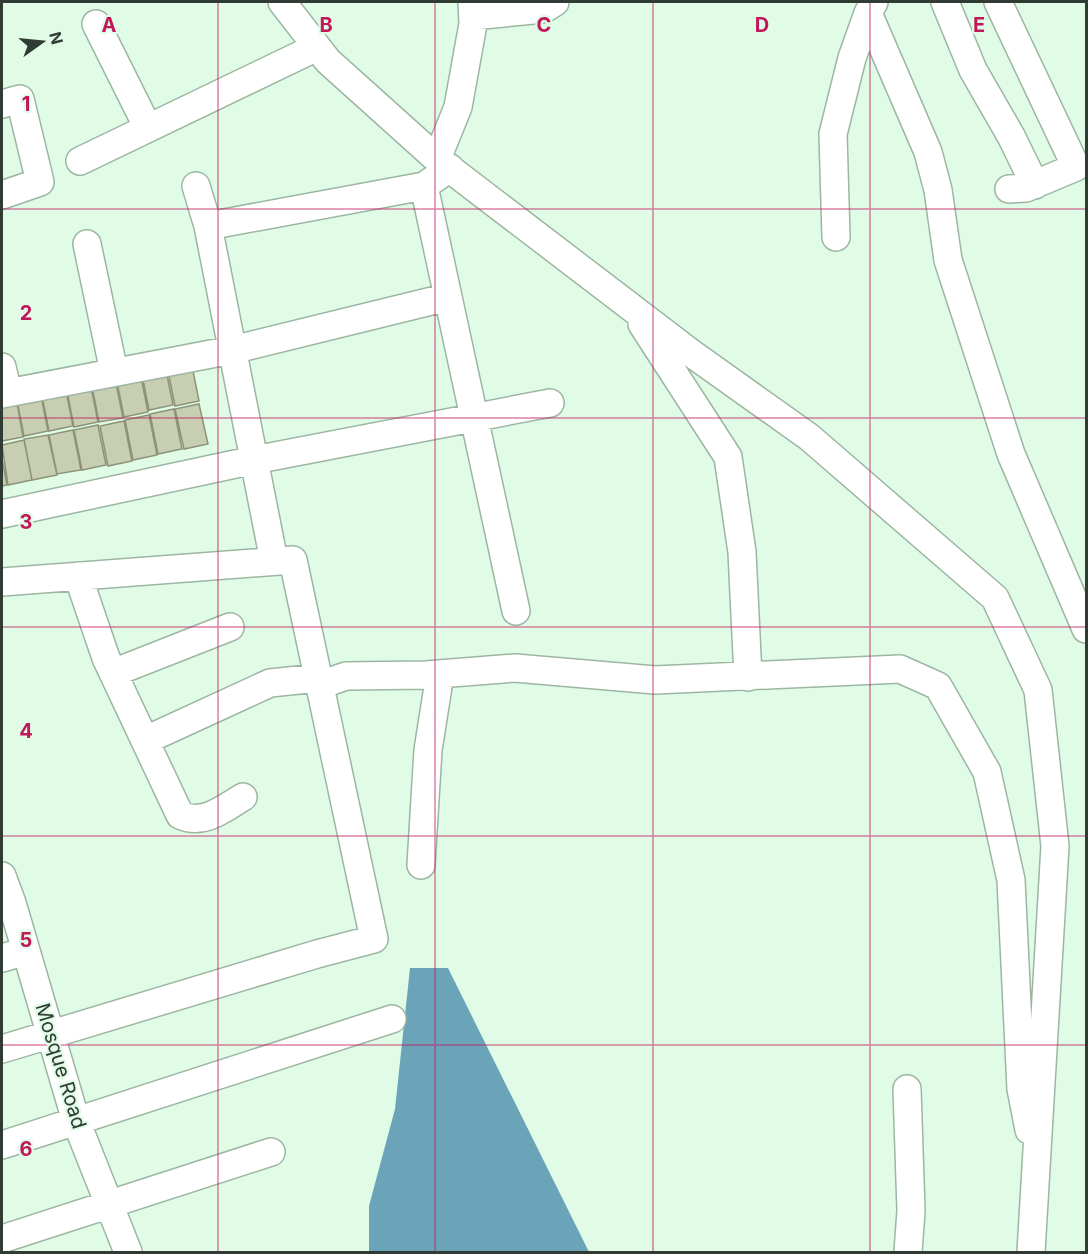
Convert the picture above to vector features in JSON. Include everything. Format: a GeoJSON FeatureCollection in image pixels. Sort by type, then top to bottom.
{"type":"FeatureCollection","features":[{"type":"Feature","properties":{"kind":"street"},"geometry":{"type":"LineString","coordinates":[[284,2],[328,61],[443,164],[624,302],[809,437],[995,598],[1038,690],[1055,846],[1031,1252]]}},
{"type":"Feature","properties":{"kind":"street"},"geometry":{"type":"LineString","coordinates":[[208,226],[424,186],[443,164],[458,107],[473,9],[544,9],[555,2]]}},
{"type":"Feature","properties":{"kind":"street"},"geometry":{"type":"LineString","coordinates":[[945,2],[973,70],[1011,136],[1035,184]]}},
{"type":"Feature","properties":{"kind":"street"},"geometry":{"type":"LineString","coordinates":[[998,2],[1076,167],[1026,188],[1008,189]]}},
{"type":"Feature","properties":{"kind":"street"},"geometry":{"type":"LineString","coordinates":[[836,237],[833,134],[852,57],[871,7]]}},
{"type":"Feature","properties":{"kind":"street"},"geometry":{"type":"LineString","coordinates":[[871,7],[928,152],[938,190],[948,260],[1011,454],[1086,629]]}},
{"type":"Feature","properties":{"kind":"street"},"geometry":{"type":"LineString","coordinates":[[96,24],[148,128]]}},
{"type":"Feature","properties":{"kind":"street"},"geometry":{"type":"LineString","coordinates":[[80,161],[317,47]]}},
{"type":"Feature","properties":{"kind":"street"},"geometry":{"type":"LineString","coordinates":[[2,104],[20,99],[40,182],[2,195]]}},
{"type":"Feature","properties":{"kind":"street"},"geometry":{"type":"LineString","coordinates":[[196,186],[208,226],[274,561]]}},
{"type":"Feature","properties":{"kind":"street"},"geometry":{"type":"LineString","coordinates":[[424,186],[516,611]]}},
{"type":"Feature","properties":{"kind":"street"},"geometry":{"type":"LineString","coordinates":[[87,244],[114,372]]}},
{"type":"Feature","properties":{"kind":"street"},"geometry":{"type":"LineString","coordinates":[[2,367],[5,394],[232,350],[448,297]]}},
{"type":"Feature","properties":{"kind":"street"},"geometry":{"type":"LineString","coordinates":[[624,302],[652,337],[729,458],[742,552],[748,677]]}},
{"type":"Feature","properties":{"kind":"street"},"geometry":{"type":"LineString","coordinates":[[2,514],[254,460],[550,403]]}},
{"type":"Feature","properties":{"kind":"street"},"geometry":{"type":"LineString","coordinates":[[2,582],[293,560],[374,939],[317,954],[2,1050]]}},
{"type":"Feature","properties":{"kind":"street"},"geometry":{"type":"LineString","coordinates":[[78,576],[106,658],[180,815],[190,820],[206,819],[243,797]]}},
{"type":"Feature","properties":{"kind":"street"},"geometry":{"type":"LineString","coordinates":[[113,673],[230,627]]}},
{"type":"Feature","properties":{"kind":"street"},"geometry":{"type":"LineString","coordinates":[[146,740],[270,684],[319,682],[346,676],[440,674],[515,668],[655,680],[900,669],[938,686],[987,772],[1011,880],[1021,1089],[1036,1169]]}},
{"type":"Feature","properties":{"kind":"street"},"geometry":{"type":"LineString","coordinates":[[421,865],[428,750],[440,674]]}},
{"type":"Feature","properties":{"kind":"street","name":"Mosque Road"},"geometry":{"type":"LineString","coordinates":[[2,876],[14,954],[51,1034],[76,1121],[128,1252]]}},
{"type":"Feature","properties":{"kind":"street"},"geometry":{"type":"LineString","coordinates":[[2,1145],[392,1019]]}},
{"type":"Feature","properties":{"kind":"street"},"geometry":{"type":"LineString","coordinates":[[907,1089],[911,1211],[908,1252]]}},
{"type":"Feature","properties":{"kind":"street"},"geometry":{"type":"LineString","coordinates":[[2,1239],[271,1152]]}},
{"type":"Feature","properties":{"kind":"water"},"geometry":{"type":"Polygon","coordinates":[[[410,968],[448,968],[589,1252],[369,1252],[369,1206],[395,1109],[410,968]]]}},
{"type":"Feature","properties":{"kind":"building"},"geometry":{"type":"Polygon","coordinates":[[[191,361],[199,401],[175,406],[167,366],[191,361]]]}},
{"type":"Feature","properties":{"kind":"building"},"geometry":{"type":"Polygon","coordinates":[[[165,365],[173,405],[149,410],[141,370],[165,365]]]}},
{"type":"Feature","properties":{"kind":"building"},"geometry":{"type":"Polygon","coordinates":[[[140,372],[148,412],[124,417],[116,377],[140,372]]]}},
{"type":"Feature","properties":{"kind":"building"},"geometry":{"type":"Polygon","coordinates":[[[115,378],[123,418],[99,422],[91,382],[115,378]]]}},
{"type":"Feature","properties":{"kind":"building"},"geometry":{"type":"Polygon","coordinates":[[[90,382],[98,422],[74,427],[66,386],[90,382]]]}},
{"type":"Feature","properties":{"kind":"building"},"geometry":{"type":"Polygon","coordinates":[[[65,386],[73,426],[49,431],[41,391],[65,386]]]}},
{"type":"Feature","properties":{"kind":"building"},"geometry":{"type":"Polygon","coordinates":[[[40,391],[48,431],[24,436],[16,396],[40,391]]]}},
{"type":"Feature","properties":{"kind":"building"},"geometry":{"type":"Polygon","coordinates":[[[16,397],[23,437],[2,441],[2,399],[16,397]]]}},
{"type":"Feature","properties":{"kind":"building"},"geometry":{"type":"Polygon","coordinates":[[[199,404],[208,444],[184,449],[175,409],[199,404]]]}},
{"type":"Feature","properties":{"kind":"building"},"geometry":{"type":"Polygon","coordinates":[[[174,409],[182,449],[158,454],[150,414],[174,409]]]}},
{"type":"Feature","properties":{"kind":"building"},"geometry":{"type":"Polygon","coordinates":[[[149,415],[157,455],[133,460],[125,420],[149,415]]]}},
{"type":"Feature","properties":{"kind":"building"},"geometry":{"type":"Polygon","coordinates":[[[124,421],[132,461],[108,466],[100,426],[124,421]]]}},
{"type":"Feature","properties":{"kind":"building"},"geometry":{"type":"Polygon","coordinates":[[[98,425],[106,465],[82,470],[74,430],[98,425]]]}},
{"type":"Feature","properties":{"kind":"building"},"geometry":{"type":"Polygon","coordinates":[[[73,430],[81,470],[57,474],[49,435],[73,430]]]}},
{"type":"Feature","properties":{"kind":"building"},"geometry":{"type":"Polygon","coordinates":[[[48,435],[57,475],[32,480],[24,439],[48,435]]]}},
{"type":"Feature","properties":{"kind":"building"},"geometry":{"type":"Polygon","coordinates":[[[24,440],[32,480],[8,485],[2,445],[24,440]]]}},
{"type":"Feature","properties":{"kind":"building"},"geometry":{"type":"Polygon","coordinates":[[[2,459],[7,485],[2,486],[2,459]]]}}]}
